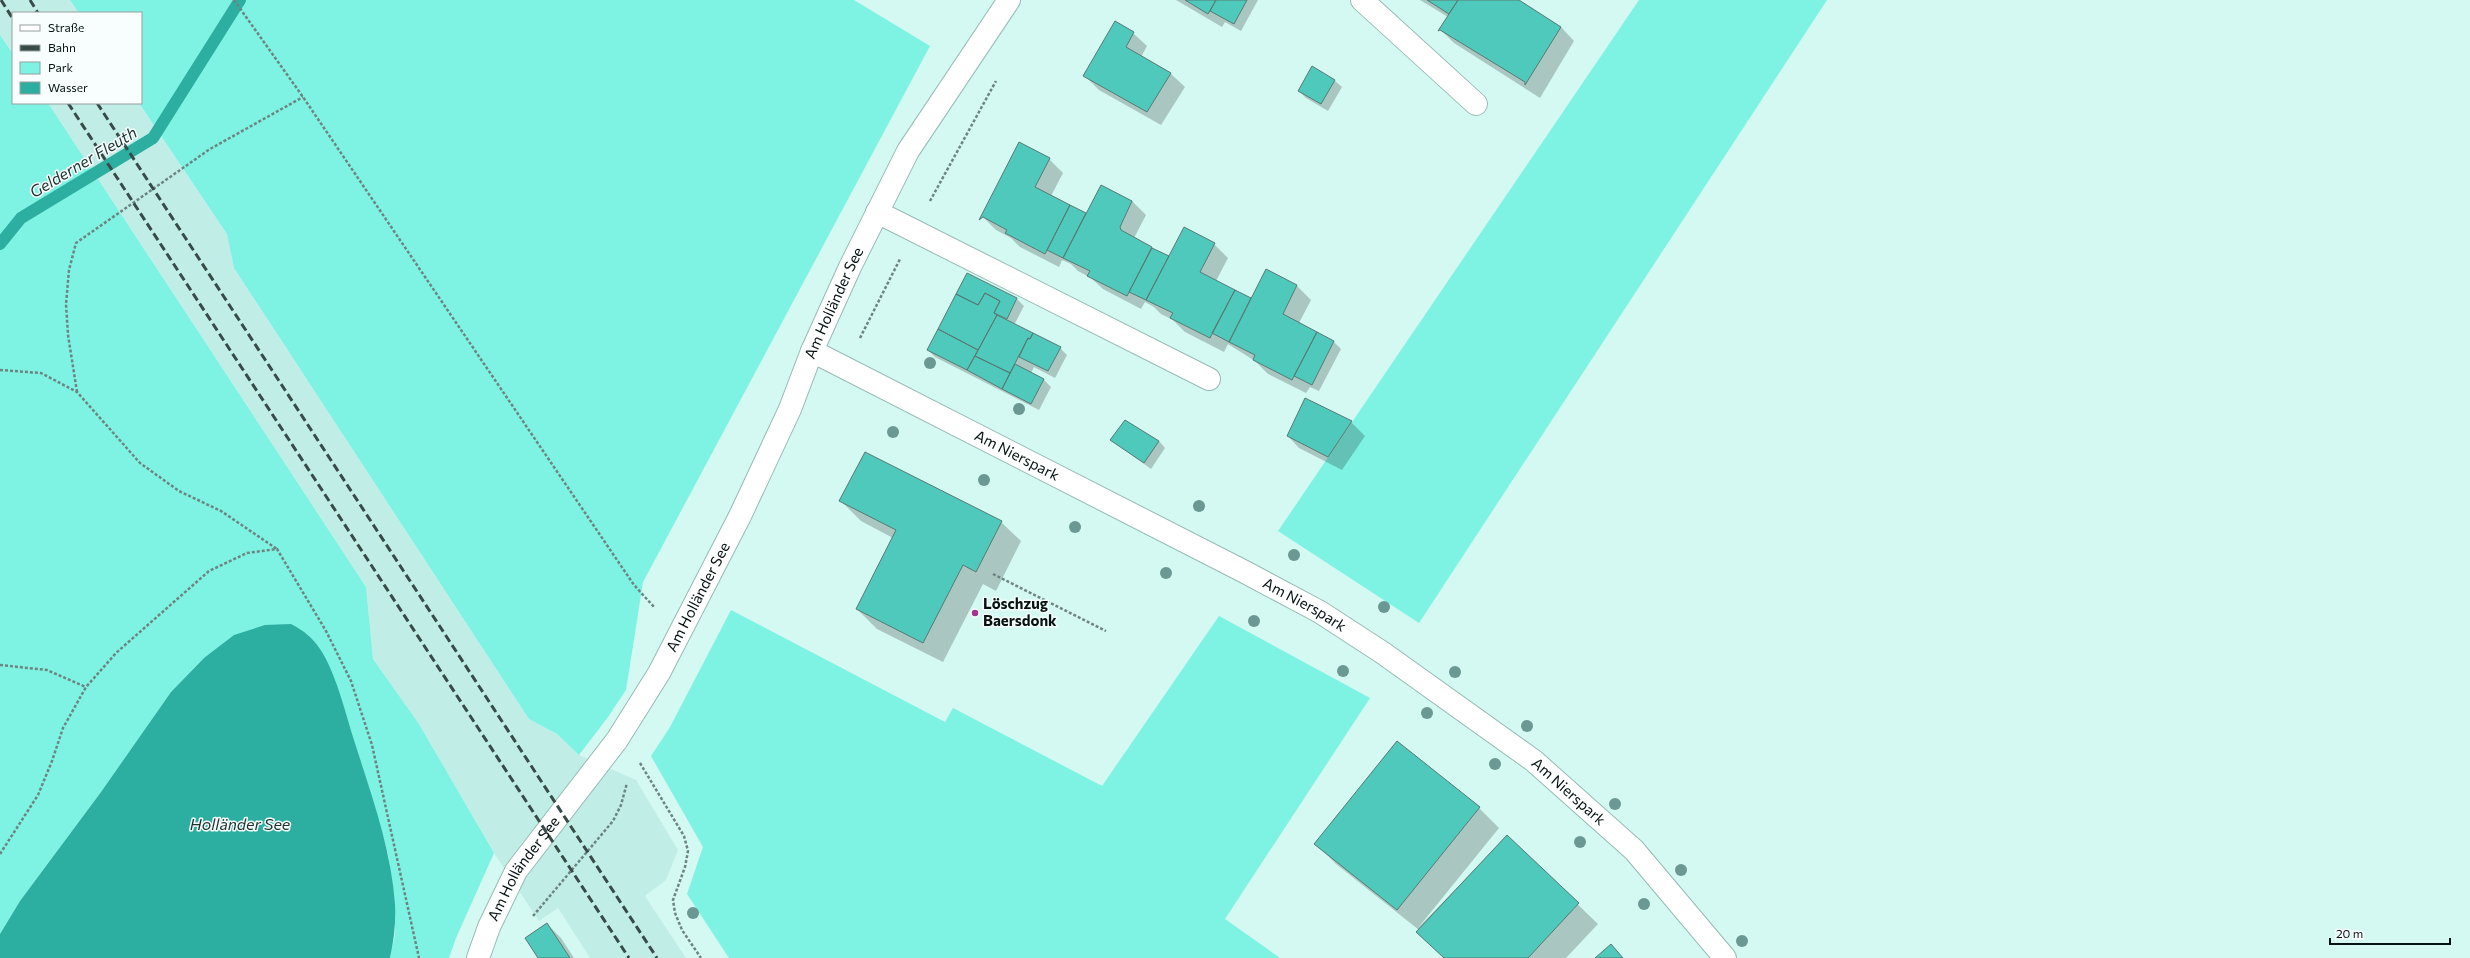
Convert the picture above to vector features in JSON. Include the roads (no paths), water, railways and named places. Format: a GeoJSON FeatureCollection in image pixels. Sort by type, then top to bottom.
{"type":"FeatureCollection","features":[{"type":"Feature","properties":{"kind":"street","name":"Am Holländer See"},"geometry":{"type":"LineString","coordinates":[[478,958],[492,920],[516,871],[617,740],[680,635],[790,409],[812,350],[877,212],[908,151],[1009,0]]}},
{"type":"Feature","properties":{"kind":"street"},"geometry":{"type":"LineString","coordinates":[[1362,0],[1476,104]]}},
{"type":"Feature","properties":{"kind":"street"},"geometry":{"type":"LineString","coordinates":[[877,212],[915,229],[1209,379]]}},
{"type":"Feature","properties":{"kind":"street","name":"Am Nierspark"},"geometry":{"type":"LineString","coordinates":[[812,350],[1243,571],[1320,612],[1383,653],[1534,761],[1634,850],[1726,958]]}},
{"type":"Feature","properties":{"kind":"water","name":"Holländer See"},"geometry":{"type":"Polygon","coordinates":[[[291,624],[304,632],[314,641],[330,668],[379,819],[389,861],[395,904],[394,938],[390,958],[0,958],[0,934],[20,901],[101,792],[171,692],[204,658],[234,635],[265,625],[291,624]]]}},
{"type":"Feature","properties":{"kind":"waterway","name":"Gelderner Fleuth"},"geometry":{"type":"LineString","coordinates":[[0,244],[21,218],[153,138],[240,0]]}},
{"type":"Feature","properties":{"kind":"railway"},"geometry":{"type":"LineString","coordinates":[[1,0],[12,17]]}},
{"type":"Feature","properties":{"kind":"railway"},"geometry":{"type":"LineString","coordinates":[[30,0],[37,12]]}},
{"type":"Feature","properties":{"kind":"railway"},"geometry":{"type":"LineString","coordinates":[[69,104],[629,958]]}},
{"type":"Feature","properties":{"kind":"railway"},"geometry":{"type":"LineString","coordinates":[[98,104],[657,958]]}},
{"type":"Feature","properties":{"kind":"place","name":"Löschzug Baersdonk"},"geometry":{"type":"Point","coordinates":[975,613]}}]}
